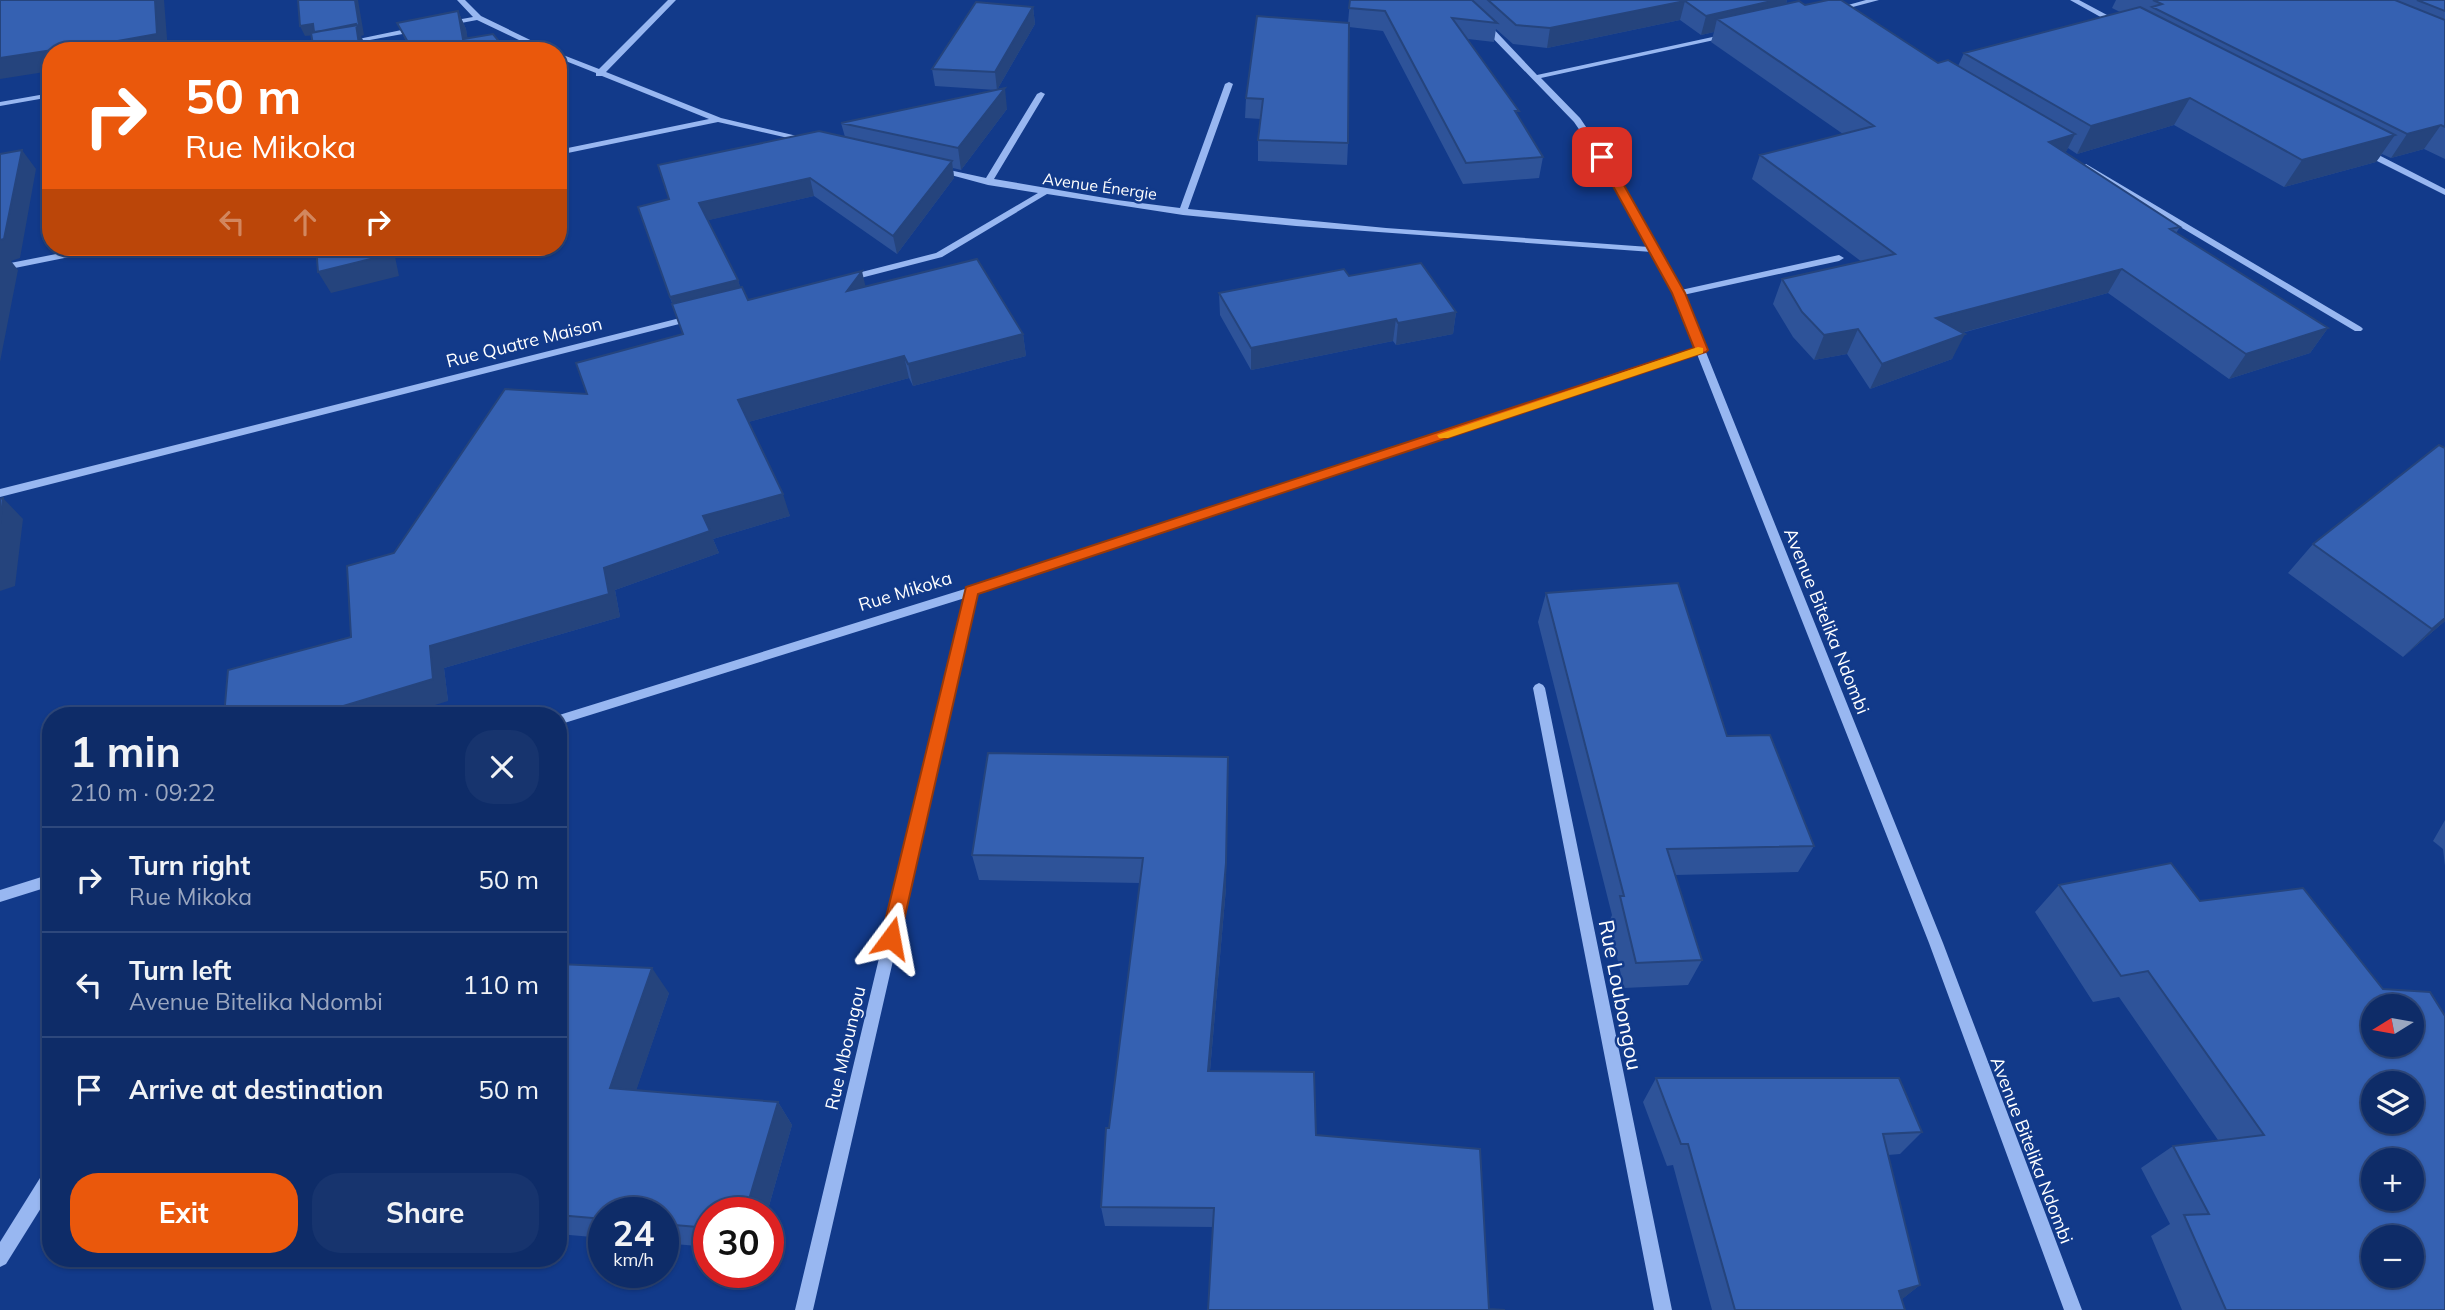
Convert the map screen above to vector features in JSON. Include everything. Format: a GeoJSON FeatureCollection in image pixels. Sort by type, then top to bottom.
{"type":"FeatureCollection","features":[{"type":"Feature","properties":{"kind":"street"},"geometry":{"type":"LineString","coordinates":[[461,0],[478,18],[530,42]]}},
{"type":"Feature","properties":{"kind":"street"},"geometry":{"type":"LineString","coordinates":[[599,74],[673,0]]}},
{"type":"Feature","properties":{"kind":"street"},"geometry":{"type":"LineString","coordinates":[[1828,11],[1875,0]]}},
{"type":"Feature","properties":{"kind":"street"},"geometry":{"type":"LineString","coordinates":[[2074,0],[2122,25]]}},
{"type":"Feature","properties":{"kind":"street"},"geometry":{"type":"LineString","coordinates":[[1819,6],[1840,18]]}},
{"type":"Feature","properties":{"kind":"street","name":"Avenue Bitelika Ndombi"},"geometry":{"type":"LineString","coordinates":[[1473,15],[1577,120],[1608,165],[1678,293],[1936,943],[2073,1310]]}},
{"type":"Feature","properties":{"kind":"street"},"geometry":{"type":"LineString","coordinates":[[440,25],[478,18]]}},
{"type":"Feature","properties":{"kind":"street"},"geometry":{"type":"LineString","coordinates":[[346,42],[427,27]]}},
{"type":"Feature","properties":{"kind":"street"},"geometry":{"type":"LineString","coordinates":[[1537,77],[1738,33]]}},
{"type":"Feature","properties":{"kind":"street"},"geometry":{"type":"LineString","coordinates":[[567,59],[718,120],[813,143]]}},
{"type":"Feature","properties":{"kind":"street"},"geometry":{"type":"LineString","coordinates":[[1183,212],[1229,84]]}},
{"type":"Feature","properties":{"kind":"street"},"geometry":{"type":"LineString","coordinates":[[988,182],[1041,94]]}},
{"type":"Feature","properties":{"kind":"street"},"geometry":{"type":"LineString","coordinates":[[0,104],[42,97]]}},
{"type":"Feature","properties":{"kind":"street"},"geometry":{"type":"LineString","coordinates":[[567,151],[718,120]]}},
{"type":"Feature","properties":{"kind":"street"},"geometry":{"type":"LineString","coordinates":[[2350,144],[2445,192]]}},
{"type":"Feature","properties":{"kind":"street"},"geometry":{"type":"LineString","coordinates":[[2075,160],[2358,329]]}},
{"type":"Feature","properties":{"kind":"street","name":"Avenue Énergie"},"geometry":{"type":"LineString","coordinates":[[934,170],[1043,193],[1183,212],[1656,250]]}},
{"type":"Feature","properties":{"kind":"street"},"geometry":{"type":"LineString","coordinates":[[839,281],[939,255],[1043,193]]}},
{"type":"Feature","properties":{"kind":"street"},"geometry":{"type":"LineString","coordinates":[[0,268],[59,256]]}},
{"type":"Feature","properties":{"kind":"street"},"geometry":{"type":"LineString","coordinates":[[1678,293],[1839,258]]}},
{"type":"Feature","properties":{"kind":"street","name":"Rue Quatre Maison"},"geometry":{"type":"LineString","coordinates":[[0,493],[704,315]]}},
{"type":"Feature","properties":{"kind":"street","name":"Rue Mikoka"},"geometry":{"type":"LineString","coordinates":[[567,717],[972,591],[1701,350]]}},
{"type":"Feature","properties":{"kind":"street","name":"Rue Mboungou"},"geometry":{"type":"LineString","coordinates":[[804,1310],[972,591]]}},
{"type":"Feature","properties":{"kind":"street","name":"Rue Loubongou"},"geometry":{"type":"LineString","coordinates":[[1539,688],[1663,1310]]}},
{"type":"Feature","properties":{"kind":"street"},"geometry":{"type":"LineString","coordinates":[[0,896],[42,883]]}},
{"type":"Feature","properties":{"kind":"street"},"geometry":{"type":"LineString","coordinates":[[0,1258],[42,1190]]}},
{"type":"Feature","properties":{"kind":"building"},"geometry":{"type":"Polygon","coordinates":[[[0,0],[155,0],[157,34],[117,42],[42,42],[42,52],[0,58],[0,0]]]}},
{"type":"Feature","properties":{"kind":"building"},"geometry":{"type":"Polygon","coordinates":[[[298,0],[355,0],[359,25],[314,32],[313,24],[300,26],[298,0]]]}},
{"type":"Feature","properties":{"kind":"building"},"geometry":{"type":"Polygon","coordinates":[[[1350,0],[1472,0],[1497,23],[1452,18],[1519,111],[1515,111],[1543,157],[1466,163],[1385,11],[1349,8],[1350,0]]]}},
{"type":"Feature","properties":{"kind":"building"},"geometry":{"type":"Polygon","coordinates":[[[1488,0],[1776,0],[1706,16],[1685,1],[1550,28],[1516,25],[1488,0]]]}},
{"type":"Feature","properties":{"kind":"building"},"geometry":{"type":"Polygon","coordinates":[[[1841,0],[1938,63],[1948,60],[2075,134],[2049,142],[2180,227],[2170,229],[2328,328],[2246,354],[2122,269],[1936,318],[1965,334],[1882,364],[1858,329],[1824,335],[1802,312],[1782,279],[1895,254],[1760,155],[1874,126],[1717,19],[1799,1],[1805,5],[1841,0]]]}},
{"type":"Feature","properties":{"kind":"building"},"geometry":{"type":"Polygon","coordinates":[[[2153,0],[2395,0],[2445,20],[2445,127],[2441,125],[2407,134],[2152,7],[2162,4],[2153,0]]]}},
{"type":"Feature","properties":{"kind":"building"},"geometry":{"type":"Polygon","coordinates":[[[2417,0],[2445,0],[2445,11],[2417,0]]]}},
{"type":"Feature","properties":{"kind":"building"},"geometry":{"type":"Polygon","coordinates":[[[976,2],[1033,7],[995,72],[932,69],[976,2]]]}},
{"type":"Feature","properties":{"kind":"building"},"geometry":{"type":"Polygon","coordinates":[[[2140,7],[2395,135],[2302,160],[2190,98],[2091,126],[1964,53],[2140,7]]]}},
{"type":"Feature","properties":{"kind":"building"},"geometry":{"type":"Polygon","coordinates":[[[458,11],[463,39],[493,34],[500,42],[408,42],[397,23],[458,11]]]}},
{"type":"Feature","properties":{"kind":"building"},"geometry":{"type":"Polygon","coordinates":[[[1257,16],[1349,23],[1348,143],[1258,140],[1263,99],[1246,98],[1257,16]]]}},
{"type":"Feature","properties":{"kind":"building"},"geometry":{"type":"Polygon","coordinates":[[[356,24],[359,42],[312,42],[311,33],[356,24]]]}},
{"type":"Feature","properties":{"kind":"building"},"geometry":{"type":"Polygon","coordinates":[[[1005,88],[958,148],[841,123],[1005,88]]]}},
{"type":"Feature","properties":{"kind":"building"},"geometry":{"type":"Polygon","coordinates":[[[819,131],[952,161],[893,236],[810,178],[699,203],[738,280],[670,297],[638,207],[669,199],[658,165],[819,131]]]}},
{"type":"Feature","properties":{"kind":"building"},"geometry":{"type":"Polygon","coordinates":[[[22,150],[4,239],[0,240],[0,154],[22,150]]]}},
{"type":"Feature","properties":{"kind":"building"},"geometry":{"type":"Polygon","coordinates":[[[317,256],[383,256],[318,272],[317,256]]]}},
{"type":"Feature","properties":{"kind":"building"},"geometry":{"type":"Polygon","coordinates":[[[977,259],[1023,334],[908,364],[904,356],[738,400],[783,494],[703,516],[710,531],[604,568],[609,594],[430,646],[433,679],[340,707],[225,707],[228,670],[351,637],[347,566],[394,553],[505,389],[587,394],[576,363],[683,334],[672,304],[742,287],[748,300],[862,271],[847,291],[977,259]]]}},
{"type":"Feature","properties":{"kind":"building"},"geometry":{"type":"Polygon","coordinates":[[[1421,263],[1456,312],[1398,323],[1396,319],[1251,348],[1219,293],[1344,269],[1349,276],[1421,263]]]}},
{"type":"Feature","properties":{"kind":"building"},"geometry":{"type":"Polygon","coordinates":[[[2439,445],[2445,448],[2445,618],[2432,629],[2313,544],[2439,445]]]}},
{"type":"Feature","properties":{"kind":"building"},"geometry":{"type":"Polygon","coordinates":[[[3,498],[0,524],[0,499],[3,498]]]}},
{"type":"Feature","properties":{"kind":"building"},"geometry":{"type":"Polygon","coordinates":[[[1678,583],[1727,736],[1770,735],[1814,846],[1667,849],[1702,960],[1636,963],[1620,896],[1624,896],[1546,593],[1678,583]]]}},
{"type":"Feature","properties":{"kind":"building"},"geometry":{"type":"Polygon","coordinates":[[[988,753],[1228,757],[1226,863],[1208,1071],[1314,1072],[1316,1135],[1480,1149],[1489,1309],[1505,1310],[1208,1310],[1214,1208],[1101,1207],[1106,1128],[1109,1128],[1143,858],[972,855],[988,753]]]}},
{"type":"Feature","properties":{"kind":"building"},"geometry":{"type":"Polygon","coordinates":[[[2171,863],[2200,901],[2303,888],[2383,989],[2430,992],[2445,1016],[2445,1310],[2226,1310],[2184,1215],[2209,1214],[2173,1146],[2264,1135],[2148,971],[2121,976],[2059,885],[2171,863]]]}},
{"type":"Feature","properties":{"kind":"building"},"geometry":{"type":"Polygon","coordinates":[[[567,964],[652,968],[610,1088],[778,1102],[750,1197],[693,1197],[693,1227],[679,1225],[679,1197],[588,1197],[588,1218],[567,1216],[567,964]]]}},
{"type":"Feature","properties":{"kind":"building"},"geometry":{"type":"Polygon","coordinates":[[[1656,1078],[1899,1078],[1922,1132],[1883,1134],[1920,1285],[1899,1291],[1905,1310],[1735,1310],[1688,1144],[1681,1144],[1656,1078]]]}},
{"type":"Feature","properties":{"kind":"slow traffic"},"geometry":{"type":"LineString","coordinates":[[1444,435],[1698,351]]}},
{"type":"Feature","properties":{"kind":"route"},"geometry":{"type":"LineString","coordinates":[[891,938],[972,591],[1701,350],[1678,293],[1656,250],[1602,157]]}}]}
